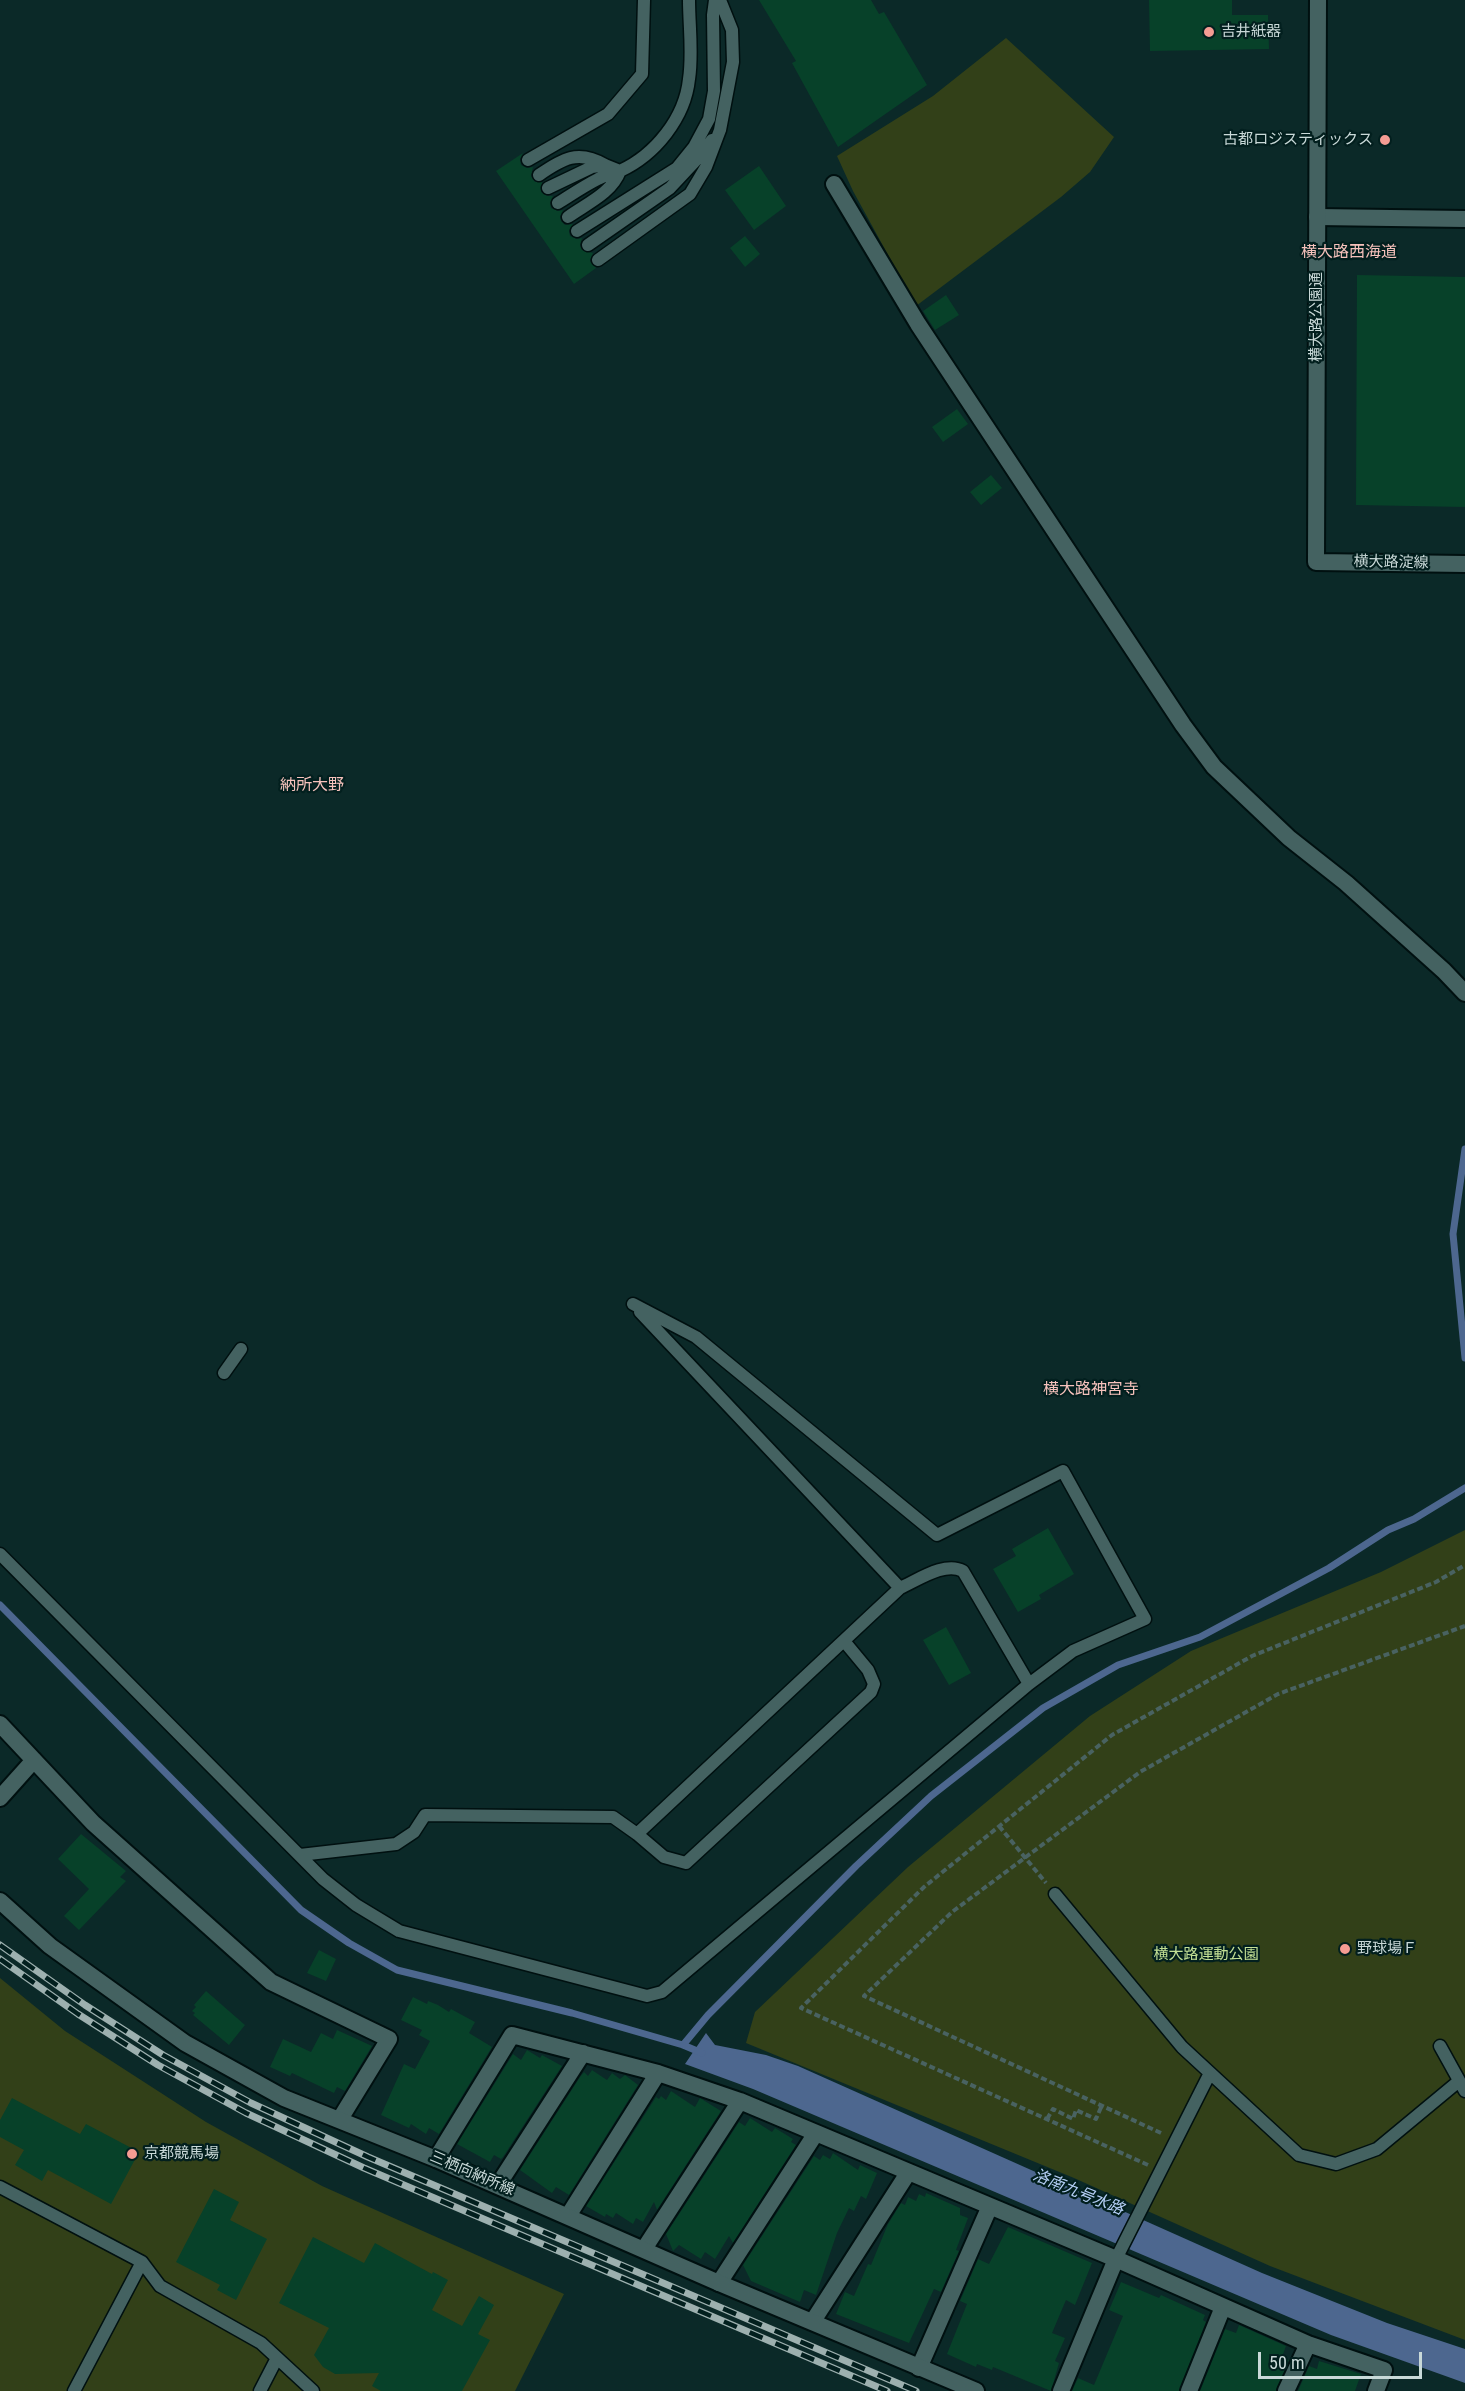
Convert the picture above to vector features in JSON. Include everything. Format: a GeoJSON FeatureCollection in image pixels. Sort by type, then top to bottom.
{"type":"FeatureCollection","features":[{"type":"Feature","properties":{"kind":"street","name":"横大路公園通"},"geometry":{"type":"LineString","coordinates":[[1316,562],[1318,0]]}},
{"type":"Feature","properties":{"kind":"street"},"geometry":{"type":"LineString","coordinates":[[834,184],[918,324],[1165,698],[1214,767],[1289,838],[1346,883],[1465,993]]}},
{"type":"Feature","properties":{"kind":"street"},"geometry":{"type":"LineString","coordinates":[[1317,217],[1465,219]]}},
{"type":"Feature","properties":{"kind":"street","name":"横大路淀線"},"geometry":{"type":"LineString","coordinates":[[1316,562],[1465,564]]}},
{"type":"Feature","properties":{"kind":"street"},"geometry":{"type":"LineString","coordinates":[[0,1724],[93,1822],[271,1982],[389,2039],[340,2119]]}},
{"type":"Feature","properties":{"kind":"street"},"geometry":{"type":"LineString","coordinates":[[0,1798],[34,1760]]}},
{"type":"Feature","properties":{"kind":"street","name":"三栖向納所線"},"geometry":{"type":"LineString","coordinates":[[0,1901],[50,1946],[184,2043],[284,2098],[436,2159],[719,2283],[976,2391]]}},
{"type":"Feature","properties":{"kind":"street"},"geometry":{"type":"LineString","coordinates":[[436,2159],[512,2035],[658,2073],[740,2101],[990,2206],[1119,2253],[1223,2307],[1308,2344],[1384,2370],[1376,2391]]}},
{"type":"Feature","properties":{"kind":"street"},"geometry":{"type":"LineString","coordinates":[[498,2186],[583,2053]]}},
{"type":"Feature","properties":{"kind":"street"},"geometry":{"type":"LineString","coordinates":[[568,2216],[658,2073]]}},
{"type":"Feature","properties":{"kind":"street"},"geometry":{"type":"LineString","coordinates":[[644,2249],[740,2101]]}},
{"type":"Feature","properties":{"kind":"street"},"geometry":{"type":"LineString","coordinates":[[719,2283],[816,2133]]}},
{"type":"Feature","properties":{"kind":"street"},"geometry":{"type":"LineString","coordinates":[[813,2321],[908,2173]]}},
{"type":"Feature","properties":{"kind":"street"},"geometry":{"type":"LineString","coordinates":[[920,2368],[990,2206]]}},
{"type":"Feature","properties":{"kind":"street"},"geometry":{"type":"LineString","coordinates":[[1061,2391],[1119,2253]]}},
{"type":"Feature","properties":{"kind":"street"},"geometry":{"type":"LineString","coordinates":[[1189,2391],[1223,2307]]}},
{"type":"Feature","properties":{"kind":"street"},"geometry":{"type":"LineString","coordinates":[[1286,2391],[1308,2344]]}},
{"type":"Feature","properties":{"kind":"lane"},"geometry":{"type":"LineString","coordinates":[[528,160],[608,114],[642,74],[644,0]]}},
{"type":"Feature","properties":{"kind":"lane"},"geometry":{"type":"LineString","coordinates":[[558,203],[600,178],[620,171],[661,142],[683,103],[689,79],[689,0]]}},
{"type":"Feature","properties":{"kind":"lane"},"geometry":{"type":"LineString","coordinates":[[578,231],[677,168],[694,147],[709,119],[714,91],[713,15],[715,0]]}},
{"type":"Feature","properties":{"kind":"lane"},"geometry":{"type":"LineString","coordinates":[[598,260],[690,194],[706,167],[720,130],[733,62],[732,30],[720,0]]}},
{"type":"Feature","properties":{"kind":"lane"},"geometry":{"type":"LineString","coordinates":[[588,245],[670,188],[720,130]]}},
{"type":"Feature","properties":{"kind":"lane"},"geometry":{"type":"LineString","coordinates":[[539,175],[559,161],[576,157],[591,157],[620,171]]}},
{"type":"Feature","properties":{"kind":"lane"},"geometry":{"type":"LineString","coordinates":[[548,188],[592,167],[605,165]]}},
{"type":"Feature","properties":{"kind":"lane"},"geometry":{"type":"LineString","coordinates":[[568,217],[616,182],[620,171]]}},
{"type":"Feature","properties":{"kind":"lane"},"geometry":{"type":"LineString","coordinates":[[0,1554],[324,1879],[356,1905],[399,1931],[646,1996],[662,1992],[1029,1684],[1073,1651],[1145,1619],[1063,1472],[937,1535],[696,1337],[633,1304],[900,1588]]}},
{"type":"Feature","properties":{"kind":"lane"},"geometry":{"type":"LineString","coordinates":[[224,1373],[241,1349]]}},
{"type":"Feature","properties":{"kind":"lane"},"geometry":{"type":"LineString","coordinates":[[638,1834],[900,1588],[947,1568],[956,1567],[963,1571],[1029,1684]]}},
{"type":"Feature","properties":{"kind":"lane"},"geometry":{"type":"LineString","coordinates":[[300,1855],[396,1844],[414,1832],[426,1815],[612,1817],[638,1834],[664,1857],[686,1863],[871,1692],[874,1683],[868,1670],[844,1641]]}},
{"type":"Feature","properties":{"kind":"lane"},"geometry":{"type":"LineString","coordinates":[[1055,1894],[1182,2047],[1299,2155],[1336,2164],[1377,2149],[1462,2086],[1440,2046]]}},
{"type":"Feature","properties":{"kind":"lane"},"geometry":{"type":"LineString","coordinates":[[1119,2253],[1210,2073]]}},
{"type":"Feature","properties":{"kind":"lane"},"geometry":{"type":"LineString","coordinates":[[0,2187],[142,2262],[160,2286],[261,2343],[313,2391]]}},
{"type":"Feature","properties":{"kind":"lane"},"geometry":{"type":"LineString","coordinates":[[74,2391],[142,2262]]}},
{"type":"Feature","properties":{"kind":"lane"},"geometry":{"type":"LineString","coordinates":[[260,2391],[277,2358]]}},
{"type":"Feature","properties":{"kind":"path"},"geometry":{"type":"LineString","coordinates":[[1160,2170],[801,2008],[924,1887],[1112,1735],[1242,1661],[1436,1582],[1465,1564]]}},
{"type":"Feature","properties":{"kind":"path"},"geometry":{"type":"LineString","coordinates":[[1176,2139],[864,1996],[952,1912],[1140,1772],[1278,1694],[1465,1626]]}},
{"type":"Feature","properties":{"kind":"path"},"geometry":{"type":"LineString","coordinates":[[999,1826],[1055,1894]]}},
{"type":"Feature","properties":{"kind":"path"},"geometry":{"type":"LineString","coordinates":[[1047,2119],[1053,2109],[1073,2119],[1076,2110],[1096,2119],[1102,2105]]}},
{"type":"Feature","properties":{"kind":"green space"},"geometry":{"type":"Polygon","coordinates":[[[1006,38],[1114,137],[1090,172],[1061,197],[916,306],[853,191],[837,156],[933,96],[1006,38]]]}},
{"type":"Feature","properties":{"kind":"green space","name":"横大路運動公園"},"geometry":{"type":"Polygon","coordinates":[[[1465,1530],[1465,2340],[1270,2266],[1074,2178],[746,2043],[755,2012],[908,1867],[1090,1716],[1191,1651],[1381,1572],[1465,1530]]]}},
{"type":"Feature","properties":{"kind":"green space","name":"京都競馬場"},"geometry":{"type":"Polygon","coordinates":[[[0,1978],[65,2031],[206,2122],[322,2186],[564,2294],[515,2391],[0,2391],[0,1978]]]}},
{"type":"Feature","properties":{"kind":"water","name":"洛南九号水路"},"geometry":{"type":"Polygon","coordinates":[[[706,2033],[715,2045],[766,2055],[798,2066],[1262,2273],[1387,2323],[1465,2349],[1465,2383],[1331,2335],[753,2089],[685,2064],[706,2033]]]}},
{"type":"Feature","properties":{"kind":"building"},"geometry":{"type":"Polygon","coordinates":[[[759,0],[871,0],[879,14],[884,12],[927,85],[838,147],[792,63],[796,61],[759,0]]]}},
{"type":"Feature","properties":{"kind":"building","name":"吉井紙器"},"geometry":{"type":"Polygon","coordinates":[[[1149,0],[1232,0],[1232,15],[1268,15],[1269,49],[1150,51],[1149,0]]]}},
{"type":"Feature","properties":{"kind":"building"},"geometry":{"type":"Polygon","coordinates":[[[523,153],[520,159],[521,165],[527,168],[533,167],[531,176],[535,182],[542,182],[541,192],[547,196],[553,196],[550,203],[551,208],[558,211],[563,210],[560,217],[565,225],[573,224],[569,231],[570,236],[577,239],[582,238],[580,245],[582,250],[593,253],[590,261],[596,268],[574,284],[496,171],[523,153]]]}},
{"type":"Feature","properties":{"kind":"building"},"geometry":{"type":"Polygon","coordinates":[[[759,166],[786,206],[754,230],[725,190],[759,166]]]}},
{"type":"Feature","properties":{"kind":"building"},"geometry":{"type":"Polygon","coordinates":[[[745,236],[760,254],[745,267],[730,248],[745,236]]]}},
{"type":"Feature","properties":{"kind":"building"},"geometry":{"type":"Polygon","coordinates":[[[1357,275],[1465,277],[1465,507],[1356,505],[1357,275]]]}},
{"type":"Feature","properties":{"kind":"building"},"geometry":{"type":"Polygon","coordinates":[[[946,295],[959,315],[935,330],[923,311],[946,295]]]}},
{"type":"Feature","properties":{"kind":"building"},"geometry":{"type":"Polygon","coordinates":[[[957,409],[968,424],[943,442],[932,427],[957,409]]]}},
{"type":"Feature","properties":{"kind":"building"},"geometry":{"type":"Polygon","coordinates":[[[991,475],[1002,488],[981,505],[970,492],[991,475]]]}},
{"type":"Feature","properties":{"kind":"building"},"geometry":{"type":"Polygon","coordinates":[[[1048,1528],[1074,1574],[1039,1595],[1041,1599],[1018,1612],[993,1569],[1016,1556],[1012,1549],[1048,1528]]]}},
{"type":"Feature","properties":{"kind":"building"},"geometry":{"type":"Polygon","coordinates":[[[946,1627],[971,1673],[949,1685],[923,1640],[946,1627]]]}},
{"type":"Feature","properties":{"kind":"building"},"geometry":{"type":"Polygon","coordinates":[[[81,1834],[126,1871],[120,1877],[126,1881],[79,1930],[64,1916],[89,1889],[58,1859],[81,1834]]]}},
{"type":"Feature","properties":{"kind":"building"},"geometry":{"type":"Polygon","coordinates":[[[319,1950],[336,1959],[326,1981],[307,1973],[319,1950]]]}},
{"type":"Feature","properties":{"kind":"building"},"geometry":{"type":"Polygon","coordinates":[[[206,1991],[245,2025],[229,2045],[193,2015],[195,2013],[192,2011],[196,2007],[194,2005],[206,1991]]]}},
{"type":"Feature","properties":{"kind":"building"},"geometry":{"type":"Polygon","coordinates":[[[413,1997],[427,2004],[428,2001],[438,2005],[449,2012],[451,2009],[475,2022],[469,2033],[492,2047],[439,2134],[429,2128],[426,2134],[411,2124],[409,2128],[381,2115],[404,2064],[415,2069],[430,2041],[419,2035],[422,2030],[401,2020],[413,1997]]]}},
{"type":"Feature","properties":{"kind":"building"},"geometry":{"type":"Polygon","coordinates":[[[337,2030],[372,2046],[345,2091],[337,2087],[334,2093],[292,2073],[290,2076],[270,2067],[283,2039],[311,2052],[321,2033],[333,2039],[337,2030]]]}},
{"type":"Feature","properties":{"kind":"building"},"geometry":{"type":"Polygon","coordinates":[[[527,2050],[540,2058],[542,2055],[562,2066],[503,2157],[501,2159],[494,2155],[490,2162],[457,2144],[513,2054],[521,2060],[527,2050]]]}},
{"type":"Feature","properties":{"kind":"building"},"geometry":{"type":"Polygon","coordinates":[[[592,2070],[607,2080],[612,2073],[620,2079],[625,2075],[638,2085],[569,2195],[556,2187],[552,2193],[520,2170],[580,2077],[584,2072],[588,2076],[592,2070]]]}},
{"type":"Feature","properties":{"kind":"building"},"geometry":{"type":"Polygon","coordinates":[[[671,2091],[695,2107],[700,2098],[721,2111],[657,2210],[654,2202],[643,2222],[636,2218],[633,2224],[616,2213],[613,2218],[606,2214],[605,2217],[586,2206],[656,2097],[659,2099],[661,2096],[666,2100],[671,2091]]]}},
{"type":"Feature","properties":{"kind":"building"},"geometry":{"type":"Polygon","coordinates":[[[12,2098],[80,2134],[86,2124],[139,2152],[111,2204],[48,2170],[42,2181],[15,2165],[24,2150],[0,2137],[0,2120],[12,2098]]]}},
{"type":"Feature","properties":{"kind":"building"},"geometry":{"type":"Polygon","coordinates":[[[750,2118],[772,2132],[775,2128],[793,2139],[791,2142],[796,2145],[733,2243],[729,2236],[715,2259],[705,2252],[701,2259],[679,2245],[673,2251],[666,2234],[739,2122],[745,2126],[750,2118]]]}},
{"type":"Feature","properties":{"kind":"building"},"geometry":{"type":"Polygon","coordinates":[[[833,2153],[858,2170],[860,2165],[877,2173],[866,2199],[861,2196],[854,2211],[849,2208],[837,2233],[816,2295],[804,2290],[800,2302],[751,2281],[743,2265],[814,2156],[820,2160],[823,2155],[830,2159],[833,2153]]]}},
{"type":"Feature","properties":{"kind":"building"},"geometry":{"type":"Polygon","coordinates":[[[214,2189],[239,2202],[230,2220],[267,2239],[236,2300],[217,2290],[220,2285],[176,2262],[214,2189]]]}},
{"type":"Feature","properties":{"kind":"building"},"geometry":{"type":"Polygon","coordinates":[[[926,2193],[960,2208],[960,2215],[968,2218],[956,2250],[959,2251],[941,2292],[934,2289],[909,2343],[836,2314],[845,2292],[854,2296],[868,2264],[871,2265],[888,2224],[901,2203],[905,2205],[908,2197],[916,2201],[919,2194],[925,2197],[926,2193]]]}},
{"type":"Feature","properties":{"kind":"building"},"geometry":{"type":"Polygon","coordinates":[[[1008,2227],[1092,2263],[1075,2305],[1066,2300],[1052,2333],[1065,2338],[1055,2361],[1059,2363],[1051,2391],[993,2367],[992,2370],[977,2364],[976,2367],[947,2354],[967,2304],[960,2301],[978,2259],[989,2264],[1008,2227]]]}},
{"type":"Feature","properties":{"kind":"building"},"geometry":{"type":"Polygon","coordinates":[[[313,2237],[364,2263],[375,2243],[432,2274],[433,2272],[448,2280],[432,2310],[462,2326],[479,2296],[494,2305],[478,2334],[490,2340],[462,2391],[381,2391],[372,2386],[379,2373],[335,2374],[323,2367],[314,2355],[329,2328],[279,2303],[313,2237]]]}},
{"type":"Feature","properties":{"kind":"building"},"geometry":{"type":"Polygon","coordinates":[[[1121,2282],[1159,2298],[1161,2295],[1205,2315],[1203,2320],[1206,2322],[1179,2391],[1072,2391],[1078,2378],[1094,2385],[1123,2316],[1109,2310],[1121,2282]]]}},
{"type":"Feature","properties":{"kind":"building"},"geometry":{"type":"Polygon","coordinates":[[[1239,2325],[1286,2346],[1282,2357],[1289,2360],[1276,2391],[1200,2391],[1225,2329],[1236,2333],[1239,2325]]]}},
{"type":"Feature","properties":{"kind":"building"},"geometry":{"type":"Polygon","coordinates":[[[1319,2361],[1361,2374],[1355,2391],[1298,2391],[1309,2366],[1317,2369],[1319,2361]]]}},
{"type":"Feature","properties":{"kind":"waterway"},"geometry":{"type":"LineString","coordinates":[[1465,1149],[1453,1234],[1465,1358]]}},
{"type":"Feature","properties":{"kind":"waterway"},"geometry":{"type":"LineString","coordinates":[[683,2045],[708,2015],[856,1866],[931,1796],[1043,1708],[1118,1665],[1200,1637],[1329,1568],[1388,1530],[1414,1519],[1465,1488]]}},
{"type":"Feature","properties":{"kind":"waterway"},"geometry":{"type":"LineString","coordinates":[[0,1605],[301,1910],[349,1943],[397,1970],[572,2013],[683,2045],[702,2053]]}},
{"type":"Feature","properties":{"kind":"railway"},"geometry":{"type":"LineString","coordinates":[[0,1945],[85,2005],[163,2055],[251,2103],[368,2157],[916,2391]]}},
{"type":"Feature","properties":{"kind":"railway"},"geometry":{"type":"LineString","coordinates":[[0,1959],[78,2014],[158,2065],[246,2113],[364,2168],[887,2391]]}},
{"type":"Feature","properties":{"kind":"place","name":"吉井紙器"},"geometry":{"type":"Point","coordinates":[1209,32]}},
{"type":"Feature","properties":{"kind":"place","name":"古都ロジスティックス"},"geometry":{"type":"Point","coordinates":[1385,140]}},
{"type":"Feature","properties":{"kind":"place","name":"野球場Ｆ"},"geometry":{"type":"Point","coordinates":[1345,1949]}},
{"type":"Feature","properties":{"kind":"place","name":"京都競馬場"},"geometry":{"type":"Point","coordinates":[132,2154]}},
{"type":"Feature","properties":{"kind":"district","name":"横大路西海道"},"geometry":{"type":"Point","coordinates":[1349,253]}},
{"type":"Feature","properties":{"kind":"district","name":"納所大野"},"geometry":{"type":"Point","coordinates":[312,786]}},
{"type":"Feature","properties":{"kind":"district","name":"横大路神宮寺"},"geometry":{"type":"Point","coordinates":[1091,1390]}}]}
